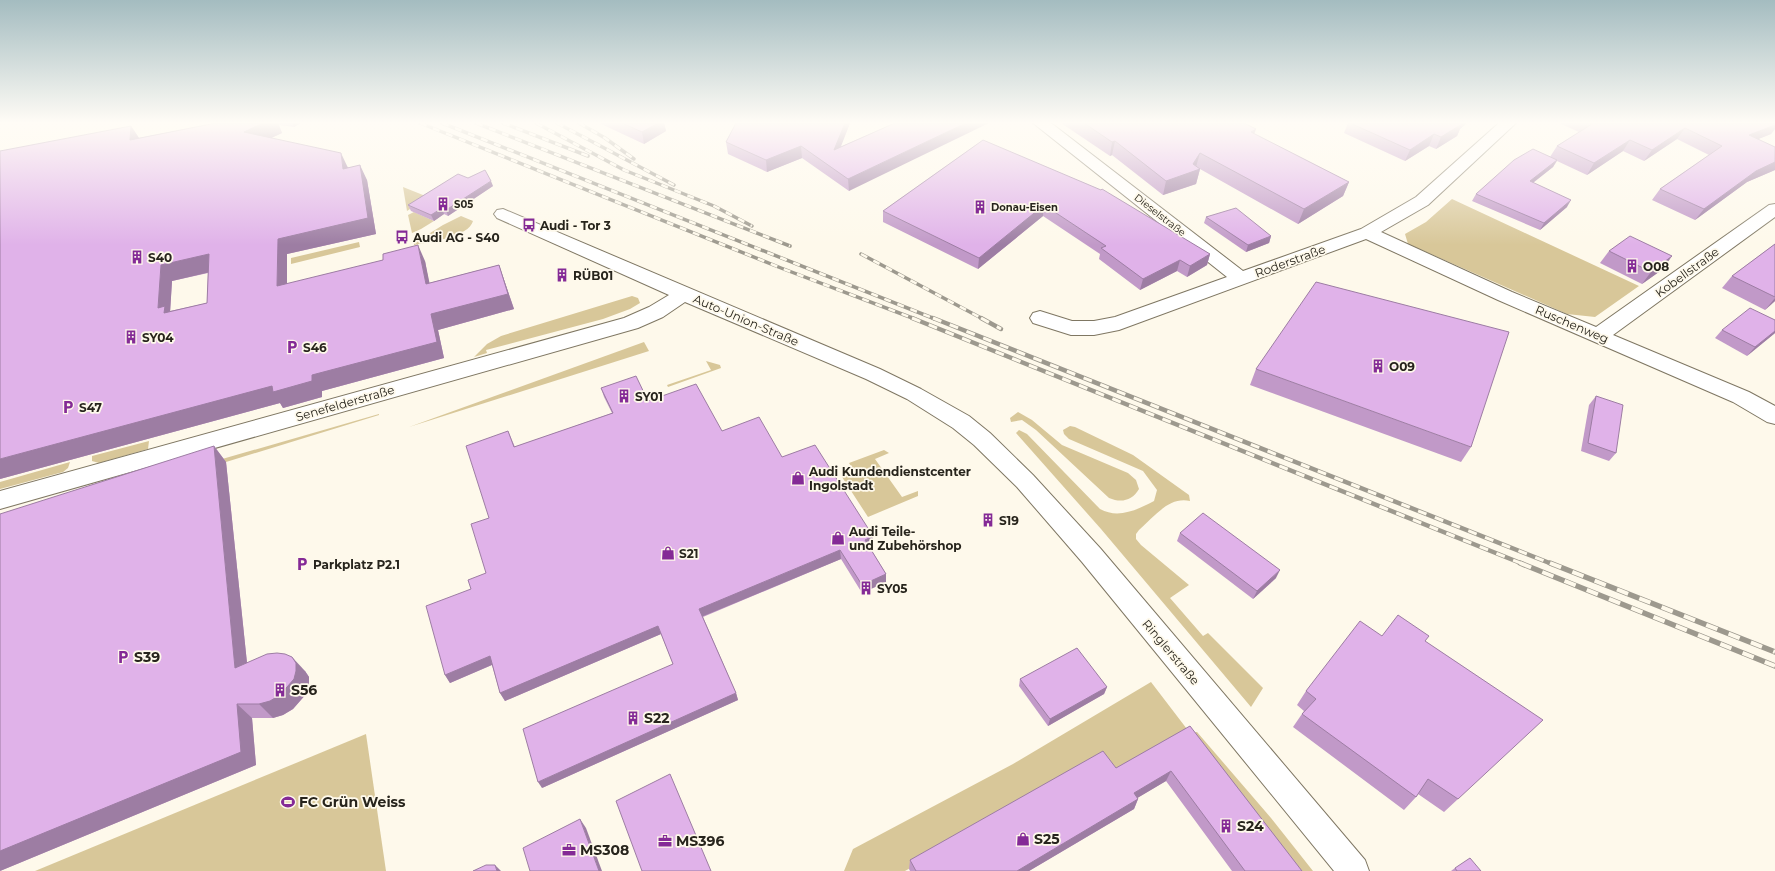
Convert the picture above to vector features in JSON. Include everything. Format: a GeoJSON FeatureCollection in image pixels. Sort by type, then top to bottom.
{"type":"FeatureCollection","features":[{"type":"Feature","properties":{"kind":"street","name":"Dieselstraße"},"geometry":{"type":"LineString","coordinates":[[1093,164],[1240,278]]}},
{"type":"Feature","properties":{"kind":"street","name":"Roderstraße"},"geometry":{"type":"LineString","coordinates":[[1040,318],[1071,328],[1094,328],[1119,323],[1367,233],[1422,201],[1463,164]]}},
{"type":"Feature","properties":{"kind":"street","name":"Kobellstraße"},"geometry":{"type":"LineString","coordinates":[[1599,335],[1775,209]]}},
{"type":"Feature","properties":{"kind":"street","name":"Auto-Union-Straße"},"geometry":{"type":"LineString","coordinates":[[503,214],[684,294],[873,374],[938,408],[961,422],[982,439]]}},
{"type":"Feature","properties":{"kind":"street","name":"Ruschenweg"},"geometry":{"type":"LineString","coordinates":[[1367,233],[1505,296],[1741,397],[1775,416]]}},
{"type":"Feature","properties":{"kind":"street","name":"Senefelderstraße"},"geometry":{"type":"LineString","coordinates":[[0,500],[632,323],[656,312],[684,294]]}},
{"type":"Feature","properties":{"kind":"street","name":"Ringlerstraße"},"geometry":{"type":"LineString","coordinates":[[982,439],[1025,481],[1091,556],[1354,871]]}},
{"type":"Feature","properties":{"kind":"shaded area"},"geometry":{"type":"Polygon","coordinates":[[[403,187],[428,197],[407,211],[403,187]]]}},
{"type":"Feature","properties":{"kind":"shaded area"},"geometry":{"type":"Polygon","coordinates":[[[1452,199],[1639,286],[1595,317],[1567,314],[1408,244],[1405,234],[1426,222],[1452,199]]]}},
{"type":"Feature","properties":{"kind":"shaded area"},"geometry":{"type":"Polygon","coordinates":[[[414,212],[434,221],[412,233],[408,215],[414,212]]]}},
{"type":"Feature","properties":{"kind":"shaded area"},"geometry":{"type":"Polygon","coordinates":[[[461,216],[473,221],[470,227],[464,231],[448,238],[414,245],[414,243],[443,225],[461,216]]]}},
{"type":"Feature","properties":{"kind":"shaded area"},"geometry":{"type":"Polygon","coordinates":[[[359,242],[360,247],[291,264],[291,258],[359,242]]]}},
{"type":"Feature","properties":{"kind":"shaded area"},"geometry":{"type":"Polygon","coordinates":[[[632,296],[638,298],[640,303],[630,309],[603,319],[486,350],[487,353],[474,357],[487,344],[501,336],[632,296]]]}},
{"type":"Feature","properties":{"kind":"shaded area"},"geometry":{"type":"Polygon","coordinates":[[[644,342],[649,351],[409,427],[644,342]]]}},
{"type":"Feature","properties":{"kind":"shaded area"},"geometry":{"type":"Polygon","coordinates":[[[706,361],[720,365],[721,368],[668,387],[667,385],[711,370],[706,361]]]}},
{"type":"Feature","properties":{"kind":"shaded area"},"geometry":{"type":"Polygon","coordinates":[[[1018,412],[1032,420],[1062,445],[1128,473],[1136,480],[1139,489],[1133,496],[1126,500],[1113,500],[1109,498],[1036,430],[1022,420],[1011,422],[1010,418],[1018,412]]]}},
{"type":"Feature","properties":{"kind":"shaded area"},"geometry":{"type":"Polygon","coordinates":[[[379,414],[226,462],[0,523],[379,414]]]}},
{"type":"Feature","properties":{"kind":"shaded area"},"geometry":{"type":"Polygon","coordinates":[[[1070,426],[1133,455],[1189,495],[1190,501],[1182,500],[1175,502],[1162,509],[1139,530],[1136,534],[1136,539],[1141,545],[1189,585],[1170,598],[1203,636],[1208,633],[1263,688],[1251,707],[1101,529],[1016,433],[1019,430],[1027,434],[1100,509],[1107,512],[1121,513],[1134,510],[1154,501],[1157,490],[1143,471],[1069,439],[1064,434],[1063,430],[1070,426]]]}},
{"type":"Feature","properties":{"kind":"shaded area"},"geometry":{"type":"Polygon","coordinates":[[[149,441],[148,449],[99,463],[92,461],[92,456],[149,441]]]}},
{"type":"Feature","properties":{"kind":"shaded area"},"geometry":{"type":"Polygon","coordinates":[[[884,450],[889,453],[875,459],[902,497],[918,491],[918,496],[868,517],[842,477],[855,472],[849,463],[884,450]]]}},
{"type":"Feature","properties":{"kind":"shaded area"},"geometry":{"type":"Polygon","coordinates":[[[70,462],[68,468],[63,472],[0,489],[0,482],[70,462]]]}},
{"type":"Feature","properties":{"kind":"shaded area"},"geometry":{"type":"Polygon","coordinates":[[[1151,682],[1190,733],[1197,732],[1271,818],[1313,871],[1288,871],[1184,736],[1112,778],[1099,761],[905,871],[844,871],[853,849],[1013,764],[1151,682]]]}},
{"type":"Feature","properties":{"kind":"shaded area","name":"FC Grün Weiss"},"geometry":{"type":"Polygon","coordinates":[[[366,734],[386,871],[35,871],[366,734]]]}},
{"type":"Feature","properties":{"kind":"building"},"geometry":{"type":"Polygon","coordinates":[[[0,164],[342,164],[343,169],[360,165],[368,218],[278,239],[277,286],[383,260],[383,254],[418,245],[426,284],[499,265],[508,294],[431,314],[437,342],[312,375],[312,381],[273,392],[272,386],[0,459],[0,164]],[[209,254],[161,265],[158,308],[165,306],[164,313],[207,303],[209,254]]]}},
{"type":"Feature","properties":{"kind":"building"},"geometry":{"type":"Polygon","coordinates":[[[826,164],[880,164],[848,179],[826,164]]]}},
{"type":"Feature","properties":{"kind":"building"},"geometry":{"type":"Polygon","coordinates":[[[950,164],[1039,164],[1101,190],[1102,189],[1210,254],[1190,266],[1180,260],[1143,279],[1101,248],[1106,246],[1044,205],[979,258],[883,211],[950,164]]]}},
{"type":"Feature","properties":{"kind":"building"},"geometry":{"type":"Polygon","coordinates":[[[1144,164],[1193,164],[1200,169],[1166,181],[1144,164]]]}},
{"type":"Feature","properties":{"kind":"building"},"geometry":{"type":"Polygon","coordinates":[[[1220,164],[1313,164],[1349,182],[1304,209],[1220,164]]]}},
{"type":"Feature","properties":{"kind":"building"},"geometry":{"type":"Polygon","coordinates":[[[1510,164],[1552,164],[1530,181],[1571,200],[1544,223],[1476,194],[1510,164]]]}},
{"type":"Feature","properties":{"kind":"building"},"geometry":{"type":"Polygon","coordinates":[[[1697,164],[1772,164],[1756,171],[1704,209],[1660,189],[1697,164]]]}},
{"type":"Feature","properties":{"kind":"building"},"geometry":{"type":"Polygon","coordinates":[[[485,170],[491,181],[446,210],[442,208],[431,215],[408,205],[458,174],[468,178],[485,170]]]}},
{"type":"Feature","properties":{"kind":"building"},"geometry":{"type":"Polygon","coordinates":[[[1236,208],[1271,236],[1248,245],[1206,217],[1236,208]]]}},
{"type":"Feature","properties":{"kind":"building"},"geometry":{"type":"Polygon","coordinates":[[[1630,236],[1672,256],[1651,272],[1609,251],[1630,236]]]}},
{"type":"Feature","properties":{"kind":"building"},"geometry":{"type":"Polygon","coordinates":[[[1775,244],[1775,297],[1732,276],[1775,244]]]}},
{"type":"Feature","properties":{"kind":"building","name":"O09"},"geometry":{"type":"Polygon","coordinates":[[[1316,282],[1509,332],[1471,447],[1256,369],[1316,282]]]}},
{"type":"Feature","properties":{"kind":"building"},"geometry":{"type":"Polygon","coordinates":[[[1750,308],[1775,320],[1775,331],[1755,347],[1722,330],[1750,308]]]}},
{"type":"Feature","properties":{"kind":"building","name":"S21"},"geometry":{"type":"Polygon","coordinates":[[[636,376],[648,401],[696,384],[722,431],[759,417],[782,457],[815,445],[873,536],[865,540],[886,574],[862,585],[840,550],[699,609],[736,693],[538,782],[523,729],[673,664],[658,626],[500,693],[490,656],[445,675],[426,606],[471,589],[468,580],[486,573],[471,524],[489,518],[466,446],[508,431],[514,447],[613,413],[601,388],[636,376]]]}},
{"type":"Feature","properties":{"kind":"building"},"geometry":{"type":"Polygon","coordinates":[[[1596,396],[1623,405],[1616,453],[1588,443],[1596,396]]]}},
{"type":"Feature","properties":{"kind":"building","name":"S39"},"geometry":{"type":"Polygon","coordinates":[[[214,446],[235,668],[267,654],[285,654],[292,657],[296,663],[294,679],[280,695],[270,701],[259,704],[237,704],[241,752],[0,851],[0,514],[214,446]]]}},
{"type":"Feature","properties":{"kind":"building"},"geometry":{"type":"Polygon","coordinates":[[[1203,513],[1280,570],[1257,591],[1180,533],[1203,513]]]}},
{"type":"Feature","properties":{"kind":"building"},"geometry":{"type":"Polygon","coordinates":[[[1398,615],[1429,636],[1425,641],[1543,720],[1458,799],[1428,779],[1416,797],[1302,714],[1316,699],[1306,691],[1360,621],[1382,636],[1398,615]]]}},
{"type":"Feature","properties":{"kind":"building"},"geometry":{"type":"Polygon","coordinates":[[[1077,648],[1107,687],[1050,719],[1020,679],[1077,648]]]}},
{"type":"Feature","properties":{"kind":"building"},"geometry":{"type":"Polygon","coordinates":[[[1190,726],[1302,871],[1245,871],[1171,771],[1134,793],[1138,799],[1017,871],[916,871],[910,860],[1103,751],[1116,768],[1190,726]]]}},
{"type":"Feature","properties":{"kind":"building","name":"MS396"},"geometry":{"type":"Polygon","coordinates":[[[670,774],[711,871],[642,871],[616,801],[670,774]]]}},
{"type":"Feature","properties":{"kind":"building","name":"MS308"},"geometry":{"type":"Polygon","coordinates":[[[580,819],[599,871],[530,871],[523,848],[580,819]]]}},
{"type":"Feature","properties":{"kind":"building"},"geometry":{"type":"Polygon","coordinates":[[[1470,858],[1481,871],[1457,871],[1455,868],[1470,858]]]}},
{"type":"Feature","properties":{"kind":"building"},"geometry":{"type":"Polygon","coordinates":[[[486,865],[495,865],[497,871],[473,871],[486,865]]]}},
{"type":"Feature","properties":{"kind":"railway"},"geometry":{"type":"LineString","coordinates":[[521,164],[781,268],[915,319]]}},
{"type":"Feature","properties":{"kind":"railway"},"geometry":{"type":"LineString","coordinates":[[544,164],[935,319]]}},
{"type":"Feature","properties":{"kind":"railway"},"geometry":{"type":"LineString","coordinates":[[580,164],[790,246]]}},
{"type":"Feature","properties":{"kind":"railway"},"geometry":{"type":"LineString","coordinates":[[612,164],[624,170],[714,206],[752,226]]}},
{"type":"Feature","properties":{"kind":"railway"},"geometry":{"type":"LineString","coordinates":[[634,164],[674,185]]}},
{"type":"Feature","properties":{"kind":"railway"},"geometry":{"type":"LineString","coordinates":[[861,254],[983,319]]}},
{"type":"Feature","properties":{"kind":"railway"},"geometry":{"type":"LineString","coordinates":[[912,318],[1523,564]]}},
{"type":"Feature","properties":{"kind":"railway"},"geometry":{"type":"LineString","coordinates":[[933,318],[1552,564]]}},
{"type":"Feature","properties":{"kind":"railway"},"geometry":{"type":"LineString","coordinates":[[981,318],[1001,329]]}},
{"type":"Feature","properties":{"kind":"railway"},"geometry":{"type":"LineString","coordinates":[[1520,563],[1775,666]]}},
{"type":"Feature","properties":{"kind":"railway"},"geometry":{"type":"LineString","coordinates":[[1550,563],[1775,652]]}},
{"type":"Feature","properties":{"kind":"place","name":"S05"},"geometry":{"type":"Point","coordinates":[443,204]}},
{"type":"Feature","properties":{"kind":"place","name":"Donau-Eisen"},"geometry":{"type":"Point","coordinates":[980,207]}},
{"type":"Feature","properties":{"kind":"place","name":"Audi - Tor 3"},"geometry":{"type":"Point","coordinates":[529,225]}},
{"type":"Feature","properties":{"kind":"place","name":"Audi AG - S40"},"geometry":{"type":"Point","coordinates":[402,237]}},
{"type":"Feature","properties":{"kind":"place","name":"S40"},"geometry":{"type":"Point","coordinates":[137,257]}},
{"type":"Feature","properties":{"kind":"place","name":"O08"},"geometry":{"type":"Point","coordinates":[1632,266]}},
{"type":"Feature","properties":{"kind":"place","name":"RÜB01"},"geometry":{"type":"Point","coordinates":[562,275]}},
{"type":"Feature","properties":{"kind":"place","name":"SY04"},"geometry":{"type":"Point","coordinates":[131,337]}},
{"type":"Feature","properties":{"kind":"place","name":"S46"},"geometry":{"type":"Point","coordinates":[292,347]}},
{"type":"Feature","properties":{"kind":"place","name":"O09"},"geometry":{"type":"Point","coordinates":[1378,366]}},
{"type":"Feature","properties":{"kind":"place","name":"SY01"},"geometry":{"type":"Point","coordinates":[624,396]}},
{"type":"Feature","properties":{"kind":"place","name":"S47"},"geometry":{"type":"Point","coordinates":[68,407]}},
{"type":"Feature","properties":{"kind":"place","name":"Audi Kundendienstcenter Ingolstadt"},"geometry":{"type":"Point","coordinates":[798,478]}},
{"type":"Feature","properties":{"kind":"place","name":"S19"},"geometry":{"type":"Point","coordinates":[988,520]}},
{"type":"Feature","properties":{"kind":"place","name":"Audi Teile- und Zubehörshop"},"geometry":{"type":"Point","coordinates":[838,538]}},
{"type":"Feature","properties":{"kind":"place","name":"S21"},"geometry":{"type":"Point","coordinates":[668,553]}},
{"type":"Feature","properties":{"kind":"place","name":"Parkplatz P2.1"},"geometry":{"type":"Point","coordinates":[302,564]}},
{"type":"Feature","properties":{"kind":"place","name":"SY05"},"geometry":{"type":"Point","coordinates":[866,588]}},
{"type":"Feature","properties":{"kind":"place","name":"S39"},"geometry":{"type":"Point","coordinates":[123,657]}},
{"type":"Feature","properties":{"kind":"place","name":"S56"},"geometry":{"type":"Point","coordinates":[280,690]}},
{"type":"Feature","properties":{"kind":"place","name":"S22"},"geometry":{"type":"Point","coordinates":[633,718]}},
{"type":"Feature","properties":{"kind":"place","name":"FC Grün Weiss"},"geometry":{"type":"Point","coordinates":[288,802]}},
{"type":"Feature","properties":{"kind":"place","name":"S24"},"geometry":{"type":"Point","coordinates":[1226,826]}},
{"type":"Feature","properties":{"kind":"place","name":"S25"},"geometry":{"type":"Point","coordinates":[1023,839]}},
{"type":"Feature","properties":{"kind":"place","name":"MS396"},"geometry":{"type":"Point","coordinates":[665,841]}},
{"type":"Feature","properties":{"kind":"place","name":"MS308"},"geometry":{"type":"Point","coordinates":[569,850]}}]}
